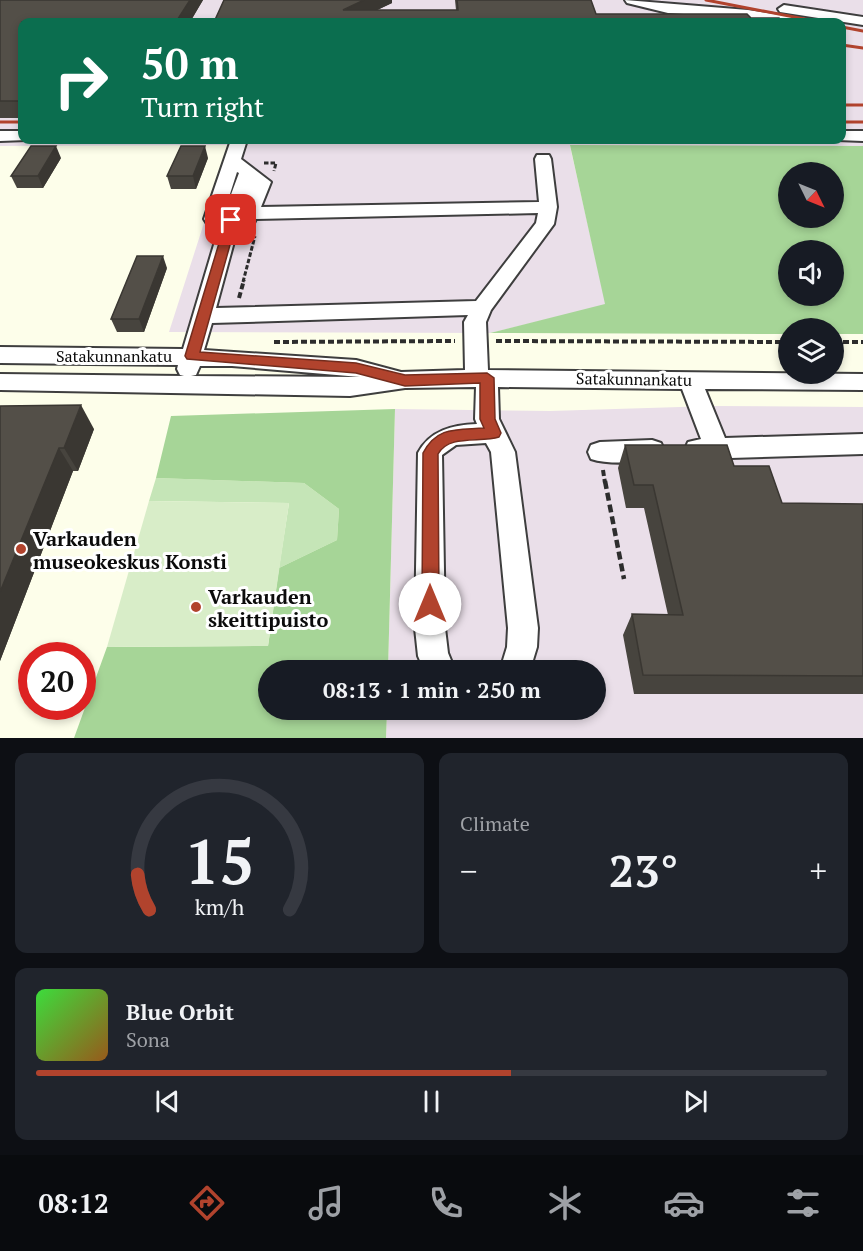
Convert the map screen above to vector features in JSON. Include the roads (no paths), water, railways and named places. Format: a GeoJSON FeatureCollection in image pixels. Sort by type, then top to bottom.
{"type":"FeatureCollection","features":[{"type":"Feature","properties":{"kind":"street"},"geometry":{"type":"LineString","coordinates":[[631,0],[668,9],[774,18]]}},
{"type":"Feature","properties":{"kind":"street"},"geometry":{"type":"LineString","coordinates":[[738,0],[845,18]]}},
{"type":"Feature","properties":{"kind":"street"},"geometry":{"type":"LineString","coordinates":[[846,18],[863,21]]}},
{"type":"Feature","properties":{"kind":"street"},"geometry":{"type":"LineString","coordinates":[[0,136],[18,136]]}},
{"type":"Feature","properties":{"kind":"street"},"geometry":{"type":"LineString","coordinates":[[846,136],[863,136]]}},
{"type":"Feature","properties":{"kind":"street"},"geometry":{"type":"LineString","coordinates":[[224,228],[213,219],[237,144]]}},
{"type":"Feature","properties":{"kind":"street"},"geometry":{"type":"LineString","coordinates":[[518,660],[522,647],[523,628],[503,452],[488,419],[474,341],[475,322],[482,308],[545,224],[548,207],[543,159]]}},
{"type":"Feature","properties":{"kind":"street"},"geometry":{"type":"LineString","coordinates":[[232,160],[262,182],[264,213]]}},
{"type":"Feature","properties":{"kind":"street"},"geometry":{"type":"LineString","coordinates":[[184,385],[224,228],[248,172]]}},
{"type":"Feature","properties":{"kind":"street"},"geometry":{"type":"LineString","coordinates":[[224,228],[264,213],[548,207]]}},
{"type":"Feature","properties":{"kind":"street"},"geometry":{"type":"LineString","coordinates":[[202,316],[482,308]]}},
{"type":"Feature","properties":{"kind":"street","name":"Satakunnankatu"},"geometry":{"type":"LineString","coordinates":[[0,355],[192,356],[356,368],[405,380]]}},
{"type":"Feature","properties":{"kind":"street","name":"Satakunnankatu"},"geometry":{"type":"LineString","coordinates":[[0,382],[350,387],[405,380],[482,378],[863,382]]}},
{"type":"Feature","properties":{"kind":"street"},"geometry":{"type":"LineString","coordinates":[[690,380],[717,448]]}},
{"type":"Feature","properties":{"kind":"street"},"geometry":{"type":"LineString","coordinates":[[436,660],[430,628],[430,453],[436,443],[447,437],[494,433]]}},
{"type":"Feature","properties":{"kind":"street"},"geometry":{"type":"LineString","coordinates":[[600,452],[863,444]]}},
{"type":"Feature","properties":{"kind":"railway"},"geometry":{"type":"LineString","coordinates":[[706,0],[799,18]]}},
{"type":"Feature","properties":{"kind":"railway"},"geometry":{"type":"LineString","coordinates":[[846,28],[863,31]]}},
{"type":"Feature","properties":{"kind":"railway"},"geometry":{"type":"LineString","coordinates":[[846,46],[863,48]]}},
{"type":"Feature","properties":{"kind":"railway"},"geometry":{"type":"LineString","coordinates":[[846,105],[863,105]]}},
{"type":"Feature","properties":{"kind":"railway"},"geometry":{"type":"LineString","coordinates":[[0,122],[18,122]]}},
{"type":"Feature","properties":{"kind":"railway"},"geometry":{"type":"LineString","coordinates":[[846,122],[863,122]]}},
{"type":"Feature","properties":{"kind":"place","name":"Varkauden museokeskus Konsti"},"geometry":{"type":"Point","coordinates":[21,549]}},
{"type":"Feature","properties":{"kind":"place","name":"Varkauden skeittipuisto"},"geometry":{"type":"Point","coordinates":[196,607]}}]}
